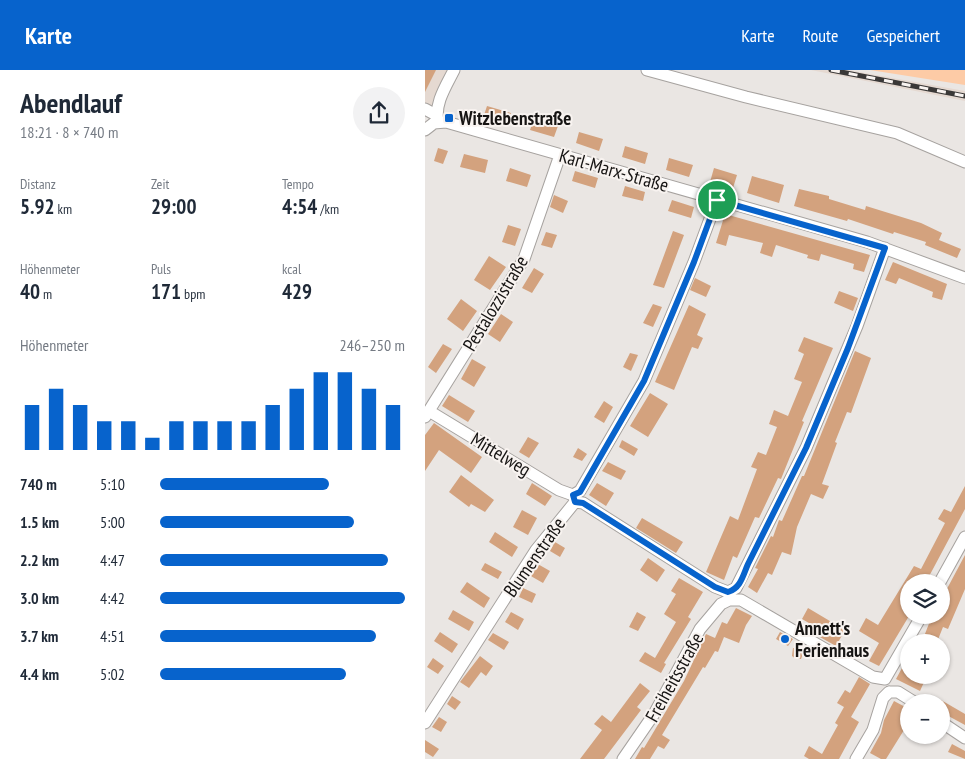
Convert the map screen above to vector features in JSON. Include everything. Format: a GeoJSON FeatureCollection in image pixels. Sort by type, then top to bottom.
{"type":"FeatureCollection","features":[{"type":"Feature","properties":{"kind":"street"},"geometry":{"type":"LineString","coordinates":[[433,123],[439,101],[454,70]]}},
{"type":"Feature","properties":{"kind":"street"},"geometry":{"type":"LineString","coordinates":[[647,70],[746,97],[897,133],[965,162]]}},
{"type":"Feature","properties":{"kind":"street","name":"Karl-Marx-Straße"},"geometry":{"type":"LineString","coordinates":[[425,109],[433,123],[446,122],[885,248],[965,278]]}},
{"type":"Feature","properties":{"kind":"street","name":"Pestalozzistraße"},"geometry":{"type":"LineString","coordinates":[[427,414],[524,259],[560,155]]}},
{"type":"Feature","properties":{"kind":"street","name":"Blumenstraße"},"geometry":{"type":"LineString","coordinates":[[425,723],[536,550],[580,492],[644,381],[694,262],[717,200]]}},
{"type":"Feature","properties":{"kind":"street","name":"Freiheitsstraße"},"geometry":{"type":"LineString","coordinates":[[623,759],[654,714],[701,629],[742,580],[748,564],[802,456],[851,341],[885,248]]}},
{"type":"Feature","properties":{"kind":"street","name":"Mittelweg"},"geometry":{"type":"LineString","coordinates":[[427,414],[574,498]]}},
{"type":"Feature","properties":{"kind":"street"},"geometry":{"type":"LineString","coordinates":[[574,498],[729,596],[741,600],[873,676],[885,679]]}},
{"type":"Feature","properties":{"kind":"street"},"geometry":{"type":"LineString","coordinates":[[944,574],[965,537]]}},
{"type":"Feature","properties":{"kind":"street"},"geometry":{"type":"LineString","coordinates":[[889,692],[885,679],[917,624]]}},
{"type":"Feature","properties":{"kind":"street"},"geometry":{"type":"LineString","coordinates":[[856,759],[873,730],[883,698],[889,692],[901,694]]}},
{"type":"Feature","properties":{"kind":"street"},"geometry":{"type":"LineString","coordinates":[[950,728],[965,738]]}},
{"type":"Feature","properties":{"kind":"shaded area"},"geometry":{"type":"Polygon","coordinates":[[[425,70],[459,70],[436,115],[425,109],[425,70]]]}},
{"type":"Feature","properties":{"kind":"shaded area"},"geometry":{"type":"Polygon","coordinates":[[[811,70],[848,70],[965,91],[965,101],[811,70]]]}},
{"type":"Feature","properties":{"kind":"shaded area"},"geometry":{"type":"Polygon","coordinates":[[[870,70],[965,70],[965,85],[870,70]]]}},
{"type":"Feature","properties":{"kind":"building"},"geometry":{"type":"Polygon","coordinates":[[[425,70],[436,70],[425,92],[425,70]]]}},
{"type":"Feature","properties":{"kind":"building"},"geometry":{"type":"Polygon","coordinates":[[[487,106],[511,113],[507,125],[483,118],[487,106]]]}},
{"type":"Feature","properties":{"kind":"building"},"geometry":{"type":"Polygon","coordinates":[[[534,118],[558,126],[554,137],[530,130],[534,118]]]}},
{"type":"Feature","properties":{"kind":"building"},"geometry":{"type":"Polygon","coordinates":[[[579,132],[603,139],[599,151],[576,143],[579,132]]]}},
{"type":"Feature","properties":{"kind":"building"},"geometry":{"type":"Polygon","coordinates":[[[625,146],[648,153],[645,164],[622,157],[625,146]]]}},
{"type":"Feature","properties":{"kind":"building"},"geometry":{"type":"Polygon","coordinates":[[[438,148],[448,151],[443,164],[434,161],[438,148]]]}},
{"type":"Feature","properties":{"kind":"building"},"geometry":{"type":"Polygon","coordinates":[[[464,154],[488,160],[485,173],[460,167],[464,154]]]}},
{"type":"Feature","properties":{"kind":"building"},"geometry":{"type":"Polygon","coordinates":[[[669,158],[693,165],[689,177],[666,170],[669,158]]]}},
{"type":"Feature","properties":{"kind":"building"},"geometry":{"type":"Polygon","coordinates":[[[510,168],[531,175],[527,187],[506,181],[510,168]]]}},
{"type":"Feature","properties":{"kind":"building"},"geometry":{"type":"Polygon","coordinates":[[[714,168],[737,175],[733,188],[710,182],[714,168]]]}},
{"type":"Feature","properties":{"kind":"building"},"geometry":{"type":"Polygon","coordinates":[[[575,171],[598,178],[595,188],[572,181],[575,171]]]}},
{"type":"Feature","properties":{"kind":"building"},"geometry":{"type":"Polygon","coordinates":[[[752,176],[784,185],[779,203],[747,193],[752,176]]]}},
{"type":"Feature","properties":{"kind":"building"},"geometry":{"type":"Polygon","coordinates":[[[625,186],[645,192],[643,201],[622,196],[625,186]]]}},
{"type":"Feature","properties":{"kind":"building"},"geometry":{"type":"Polygon","coordinates":[[[799,189],[829,196],[829,199],[865,210],[866,206],[921,223],[942,233],[939,240],[961,249],[957,258],[925,245],[926,242],[894,232],[893,234],[848,219],[847,221],[794,206],[799,189]]]}},
{"type":"Feature","properties":{"kind":"building"},"geometry":{"type":"Polygon","coordinates":[[[554,195],[568,201],[563,213],[550,207],[554,195]]]}},
{"type":"Feature","properties":{"kind":"building"},"geometry":{"type":"Polygon","coordinates":[[[672,200],[694,207],[691,218],[668,211],[672,200]]]}},
{"type":"Feature","properties":{"kind":"building"},"geometry":{"type":"Polygon","coordinates":[[[725,214],[870,255],[864,272],[853,269],[854,264],[821,254],[819,261],[807,258],[808,255],[776,245],[772,257],[760,253],[763,243],[729,235],[726,246],[716,243],[725,214]]]}},
{"type":"Feature","properties":{"kind":"building"},"geometry":{"type":"Polygon","coordinates":[[[508,225],[521,229],[515,246],[502,242],[508,225]]]}},
{"type":"Feature","properties":{"kind":"building"},"geometry":{"type":"Polygon","coordinates":[[[673,231],[684,235],[664,288],[653,285],[673,231]]]}},
{"type":"Feature","properties":{"kind":"building"},"geometry":{"type":"Polygon","coordinates":[[[546,232],[557,235],[552,248],[541,245],[546,232]]]}},
{"type":"Feature","properties":{"kind":"building"},"geometry":{"type":"Polygon","coordinates":[[[489,256],[506,267],[490,290],[474,280],[489,256]]]}},
{"type":"Feature","properties":{"kind":"building"},"geometry":{"type":"Polygon","coordinates":[[[893,262],[947,284],[942,300],[932,297],[933,292],[899,278],[896,284],[885,280],[893,262]]]}},
{"type":"Feature","properties":{"kind":"building"},"geometry":{"type":"Polygon","coordinates":[[[534,268],[544,274],[532,293],[522,288],[534,268]]]}},
{"type":"Feature","properties":{"kind":"building"},"geometry":{"type":"Polygon","coordinates":[[[695,278],[711,286],[706,297],[690,290],[695,278]]]}},
{"type":"Feature","properties":{"kind":"building"},"geometry":{"type":"Polygon","coordinates":[[[839,291],[858,298],[853,311],[834,303],[839,291]]]}},
{"type":"Feature","properties":{"kind":"building"},"geometry":{"type":"Polygon","coordinates":[[[461,299],[477,311],[463,331],[447,319],[461,299]]]}},
{"type":"Feature","properties":{"kind":"building"},"geometry":{"type":"Polygon","coordinates":[[[653,304],[662,307],[653,327],[643,323],[653,304]]]}},
{"type":"Feature","properties":{"kind":"building"},"geometry":{"type":"Polygon","coordinates":[[[689,305],[706,314],[697,335],[703,338],[698,349],[692,347],[674,390],[655,382],[689,305]]]}},
{"type":"Feature","properties":{"kind":"building"},"geometry":{"type":"Polygon","coordinates":[[[501,314],[513,322],[500,342],[488,334],[501,314]]]}},
{"type":"Feature","properties":{"kind":"building"},"geometry":{"type":"Polygon","coordinates":[[[804,337],[833,348],[802,421],[804,422],[781,479],[778,478],[759,518],[755,517],[737,558],[733,556],[724,580],[706,572],[730,516],[738,520],[757,469],[751,467],[758,452],[766,455],[777,427],[769,424],[774,410],[788,416],[802,382],[794,379],[804,354],[798,351],[804,337]]]}},
{"type":"Feature","properties":{"kind":"building"},"geometry":{"type":"Polygon","coordinates":[[[443,344],[452,349],[436,373],[428,367],[443,344]]]}},
{"type":"Feature","properties":{"kind":"building"},"geometry":{"type":"Polygon","coordinates":[[[855,351],[871,358],[851,413],[847,412],[835,442],[837,443],[822,484],[829,486],[823,499],[811,494],[797,527],[791,555],[782,552],[772,575],[768,573],[757,593],[748,587],[758,569],[755,568],[771,536],[773,537],[779,520],[782,521],[802,476],[804,476],[855,351]]]}},
{"type":"Feature","properties":{"kind":"building"},"geometry":{"type":"Polygon","coordinates":[[[630,353],[638,355],[631,371],[623,367],[630,353]]]}},
{"type":"Feature","properties":{"kind":"building"},"geometry":{"type":"Polygon","coordinates":[[[472,359],[486,367],[474,387],[461,379],[472,359]]]}},
{"type":"Feature","properties":{"kind":"building"},"geometry":{"type":"Polygon","coordinates":[[[650,393],[668,404],[648,437],[630,426],[650,393]]]}},
{"type":"Feature","properties":{"kind":"building"},"geometry":{"type":"Polygon","coordinates":[[[449,395],[475,411],[468,422],[442,406],[449,395]]]}},
{"type":"Feature","properties":{"kind":"building"},"geometry":{"type":"Polygon","coordinates":[[[604,401],[613,407],[604,423],[594,417],[604,401]]]}},
{"type":"Feature","properties":{"kind":"building"},"geometry":{"type":"Polygon","coordinates":[[[434,423],[482,457],[471,473],[439,450],[425,471],[425,435],[434,423]]]}},
{"type":"Feature","properties":{"kind":"building"},"geometry":{"type":"Polygon","coordinates":[[[528,437],[539,443],[529,458],[519,452],[528,437]]]}},
{"type":"Feature","properties":{"kind":"building"},"geometry":{"type":"Polygon","coordinates":[[[622,440],[638,449],[634,456],[619,447],[622,440]]]}},
{"type":"Feature","properties":{"kind":"building"},"geometry":{"type":"Polygon","coordinates":[[[578,448],[587,454],[582,461],[573,457],[578,448]]]}},
{"type":"Feature","properties":{"kind":"building"},"geometry":{"type":"Polygon","coordinates":[[[608,462],[626,471],[621,480],[602,471],[608,462]]]}},
{"type":"Feature","properties":{"kind":"building"},"geometry":{"type":"Polygon","coordinates":[[[461,475],[494,500],[485,512],[471,504],[469,507],[449,492],[461,475]]]}},
{"type":"Feature","properties":{"kind":"building"},"geometry":{"type":"Polygon","coordinates":[[[532,483],[552,496],[545,506],[526,494],[532,483]]]}},
{"type":"Feature","properties":{"kind":"building"},"geometry":{"type":"Polygon","coordinates":[[[597,483],[614,493],[606,506],[589,495],[597,483]]]}},
{"type":"Feature","properties":{"kind":"building"},"geometry":{"type":"Polygon","coordinates":[[[965,486],[965,509],[930,574],[909,574],[914,566],[921,569],[945,523],[938,519],[944,509],[951,512],[965,486]]]}},
{"type":"Feature","properties":{"kind":"building"},"geometry":{"type":"Polygon","coordinates":[[[522,510],[537,518],[528,535],[513,527],[522,510]]]}},
{"type":"Feature","properties":{"kind":"building"},"geometry":{"type":"Polygon","coordinates":[[[642,518],[683,542],[676,553],[636,528],[642,518]]]}},
{"type":"Feature","properties":{"kind":"building"},"geometry":{"type":"Polygon","coordinates":[[[495,532],[518,547],[512,557],[489,542],[495,532]]]}},
{"type":"Feature","properties":{"kind":"building"},"geometry":{"type":"Polygon","coordinates":[[[555,542],[565,548],[560,557],[550,551],[555,542]]]}},
{"type":"Feature","properties":{"kind":"building"},"geometry":{"type":"Polygon","coordinates":[[[965,555],[965,589],[948,629],[943,627],[940,634],[925,634],[929,624],[950,624],[950,583],[965,555]]]}},
{"type":"Feature","properties":{"kind":"building"},"geometry":{"type":"Polygon","coordinates":[[[648,558],[665,570],[657,582],[640,570],[648,558]]]}},
{"type":"Feature","properties":{"kind":"building"},"geometry":{"type":"Polygon","coordinates":[[[485,563],[502,572],[498,579],[481,570],[485,563]]]}},
{"type":"Feature","properties":{"kind":"building"},"geometry":{"type":"Polygon","coordinates":[[[536,563],[550,571],[543,583],[529,575],[536,563]]]}},
{"type":"Feature","properties":{"kind":"building"},"geometry":{"type":"Polygon","coordinates":[[[679,578],[703,592],[688,617],[691,619],[664,663],[666,664],[661,673],[639,661],[645,652],[655,658],[676,622],[664,614],[676,594],[671,591],[679,578]]]}},
{"type":"Feature","properties":{"kind":"building"},"geometry":{"type":"Polygon","coordinates":[[[467,582],[490,598],[484,608],[460,592],[467,582]]]}},
{"type":"Feature","properties":{"kind":"building"},"geometry":{"type":"Polygon","coordinates":[[[523,588],[536,594],[532,603],[519,597],[523,588]]]}},
{"type":"Feature","properties":{"kind":"building"},"geometry":{"type":"Polygon","coordinates":[[[900,589],[900,624],[904,624],[879,666],[869,661],[879,643],[859,631],[866,618],[878,625],[900,589]]]}},
{"type":"Feature","properties":{"kind":"building"},"geometry":{"type":"Polygon","coordinates":[[[736,608],[752,616],[746,625],[739,643],[724,637],[718,652],[715,651],[705,668],[703,667],[662,735],[670,740],[664,749],[658,746],[650,759],[635,759],[642,747],[644,748],[684,681],[706,634],[715,638],[722,622],[727,624],[736,608]]]}},
{"type":"Feature","properties":{"kind":"building"},"geometry":{"type":"Polygon","coordinates":[[[808,608],[845,630],[836,646],[818,636],[821,630],[802,619],[808,608]]]}},
{"type":"Feature","properties":{"kind":"building"},"geometry":{"type":"Polygon","coordinates":[[[453,610],[474,622],[469,631],[448,619],[453,610]]]}},
{"type":"Feature","properties":{"kind":"building"},"geometry":{"type":"Polygon","coordinates":[[[511,612],[524,619],[518,630],[505,622],[511,612]]]}},
{"type":"Feature","properties":{"kind":"building"},"geometry":{"type":"Polygon","coordinates":[[[637,612],[646,617],[638,631],[629,627],[637,612]]]}},
{"type":"Feature","properties":{"kind":"building"},"geometry":{"type":"Polygon","coordinates":[[[440,632],[458,644],[452,653],[434,641],[440,632]]]}},
{"type":"Feature","properties":{"kind":"building","name":"Annett's Ferienhaus"},"geometry":{"type":"Polygon","coordinates":[[[780,632],[793,639],[788,646],[776,639],[780,632]]]}},
{"type":"Feature","properties":{"kind":"building"},"geometry":{"type":"Polygon","coordinates":[[[493,633],[509,642],[504,650],[488,640],[493,633]]]}},
{"type":"Feature","properties":{"kind":"building"},"geometry":{"type":"Polygon","coordinates":[[[793,648],[801,648],[804,651],[801,659],[796,659],[792,656],[793,648]]]}},
{"type":"Feature","properties":{"kind":"building"},"geometry":{"type":"Polygon","coordinates":[[[480,656],[493,666],[486,676],[481,672],[469,688],[460,682],[480,656]]]}},
{"type":"Feature","properties":{"kind":"building"},"geometry":{"type":"Polygon","coordinates":[[[433,658],[444,666],[438,674],[427,667],[433,658]]]}},
{"type":"Feature","properties":{"kind":"building"},"geometry":{"type":"Polygon","coordinates":[[[900,672],[900,681],[896,679],[900,672]]]}},
{"type":"Feature","properties":{"kind":"building"},"geometry":{"type":"Polygon","coordinates":[[[859,677],[870,684],[851,717],[859,722],[839,759],[809,759],[804,756],[809,746],[822,754],[838,725],[835,723],[844,707],[837,703],[845,690],[850,693],[859,677]]]}},
{"type":"Feature","properties":{"kind":"building"},"geometry":{"type":"Polygon","coordinates":[[[640,683],[650,691],[637,707],[641,710],[604,759],[580,759],[602,730],[594,724],[602,715],[611,722],[640,683]]]}},
{"type":"Feature","properties":{"kind":"building"},"geometry":{"type":"Polygon","coordinates":[[[906,684],[923,684],[920,691],[906,684]]]}},
{"type":"Feature","properties":{"kind":"building"},"geometry":{"type":"Polygon","coordinates":[[[452,696],[461,702],[455,710],[447,704],[452,696]]]}},
{"type":"Feature","properties":{"kind":"building"},"geometry":{"type":"Polygon","coordinates":[[[894,701],[900,704],[900,736],[886,759],[881,759],[870,753],[881,733],[884,720],[894,701]]]}},
{"type":"Feature","properties":{"kind":"building"},"geometry":{"type":"Polygon","coordinates":[[[950,705],[965,714],[965,725],[950,717],[950,705]]]}},
{"type":"Feature","properties":{"kind":"building"},"geometry":{"type":"Polygon","coordinates":[[[439,717],[447,722],[441,732],[432,727],[439,717]]]}},
{"type":"Feature","properties":{"kind":"building"},"geometry":{"type":"Polygon","coordinates":[[[425,740],[439,749],[433,757],[425,752],[425,740]]]}},
{"type":"Feature","properties":{"kind":"building"},"geometry":{"type":"Polygon","coordinates":[[[952,744],[965,751],[965,759],[948,752],[952,744]]]}},
{"type":"Feature","properties":{"kind":"railway"},"geometry":{"type":"LineString","coordinates":[[831,70],[965,96]]}},
{"type":"Feature","properties":{"kind":"place","name":"Witzlebenstraße"},"geometry":{"type":"Point","coordinates":[449,118]}},
{"type":"Feature","properties":{"kind":"place","name":"Annett's Ferienhaus"},"geometry":{"type":"Point","coordinates":[785,639]}},
{"type":"Feature","properties":{"kind":"route"},"geometry":{"type":"LineString","coordinates":[[717,200],[885,248],[857,326],[791,481],[748,564],[739,586],[728,592],[715,587],[583,503],[575,502],[573,495],[580,492],[644,381],[694,262],[717,200]]}}]}
